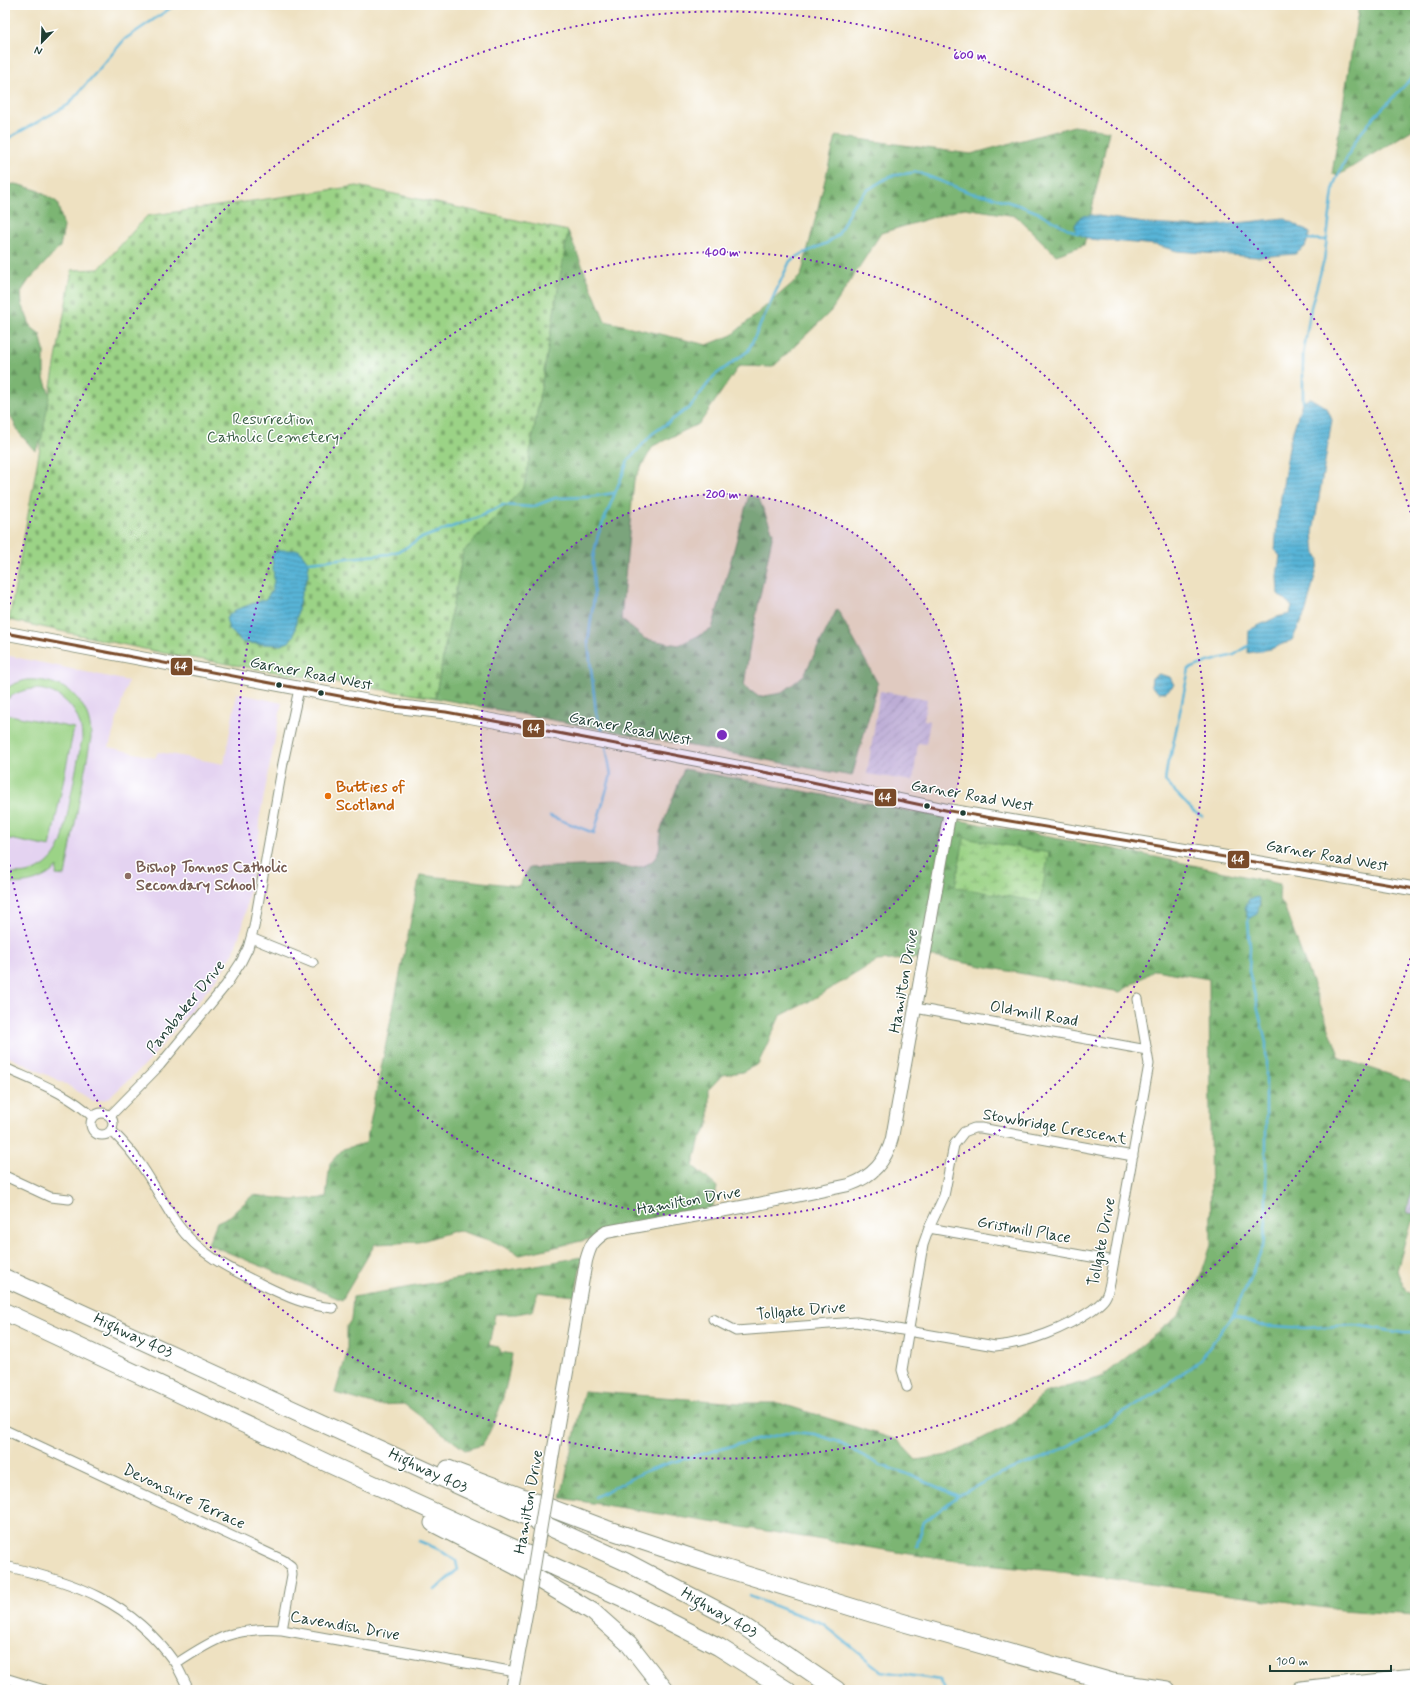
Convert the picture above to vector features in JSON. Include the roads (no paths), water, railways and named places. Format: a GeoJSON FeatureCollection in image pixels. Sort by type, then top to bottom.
{"type":"FeatureCollection","features":[{"type":"Feature","properties":{"kind":"highway","name":"Highway 403"},"geometry":{"type":"LineString","coordinates":[[5,1278],[626,1562],[730,1617],[837,1690]]}},
{"type":"Feature","properties":{"kind":"highway","name":"Highway 403"},"geometry":{"type":"LineString","coordinates":[[5,1312],[329,1464],[621,1597],[719,1647],[787,1690]]}},
{"type":"Feature","properties":{"kind":"highway"},"geometry":{"type":"LineString","coordinates":[[330,1426],[529,1498],[606,1529],[714,1565],[887,1618],[1104,1680],[1167,1690]]}},
{"type":"Feature","properties":{"kind":"highway"},"geometry":{"type":"LineString","coordinates":[[329,1464],[423,1517],[516,1566],[593,1612],[629,1644],[665,1690]]}},
{"type":"Feature","properties":{"kind":"highway"},"geometry":{"type":"LineString","coordinates":[[1301,1690],[1415,1677]]}},
{"type":"Feature","properties":{"kind":"main road","name":"Garner Road West"},"geometry":{"type":"LineString","coordinates":[[5,633],[393,706],[446,712],[505,723],[774,774],[950,811],[1415,888]]}},
{"type":"Feature","properties":{"kind":"street","name":"Panabaker Drive"},"geometry":{"type":"LineString","coordinates":[[110,1116],[160,1065],[226,985],[241,962],[254,927],[283,763],[299,689]]}},
{"type":"Feature","properties":{"kind":"street","name":"Hamilton Drive"},"geometry":{"type":"LineString","coordinates":[[512,1690],[589,1248],[595,1239],[606,1232],[841,1187],[866,1178],[881,1163],[891,1143],[950,811]]}},
{"type":"Feature","properties":{"kind":"street"},"geometry":{"type":"LineString","coordinates":[[251,938],[313,963]]}},
{"type":"Feature","properties":{"kind":"street","name":"Tollgate Drive"},"geometry":{"type":"LineString","coordinates":[[713,1319],[736,1331],[856,1322],[995,1346],[1016,1343],[1063,1328],[1075,1322],[1101,1303],[1108,1293],[1149,1064],[1138,999]]}},
{"type":"Feature","properties":{"kind":"street","name":"Oldmill Road"},"geometry":{"type":"LineString","coordinates":[[915,1008],[1147,1050]]}},
{"type":"Feature","properties":{"kind":"street"},"geometry":{"type":"LineString","coordinates":[[5,1068],[64,1095],[93,1117]]}},
{"type":"Feature","properties":{"kind":"street"},"geometry":{"type":"LineString","coordinates":[[103,1113],[110,1116],[113,1122],[112,1131],[103,1136],[95,1134],[91,1128],[91,1121],[93,1117],[103,1113]]}},
{"type":"Feature","properties":{"kind":"street","name":"Stowbridge Crescent"},"geometry":{"type":"LineString","coordinates":[[907,1387],[902,1370],[924,1245],[929,1228],[944,1196],[954,1145],[961,1135],[969,1130],[981,1128],[1133,1156]]}},
{"type":"Feature","properties":{"kind":"street"},"geometry":{"type":"LineString","coordinates":[[112,1131],[126,1145],[143,1168],[178,1226],[196,1246],[233,1270],[302,1303],[333,1308]]}},
{"type":"Feature","properties":{"kind":"street"},"geometry":{"type":"LineString","coordinates":[[5,1176],[50,1197],[69,1199]]}},
{"type":"Feature","properties":{"kind":"street","name":"Gristmill Place"},"geometry":{"type":"LineString","coordinates":[[929,1228],[1114,1261]]}},
{"type":"Feature","properties":{"kind":"street","name":"Devonshire Terrace"},"geometry":{"type":"LineString","coordinates":[[5,1430],[283,1560],[290,1566],[292,1575],[282,1630]]}},
{"type":"Feature","properties":{"kind":"street"},"geometry":{"type":"LineString","coordinates":[[5,1566],[69,1583],[92,1593],[119,1608],[148,1632],[163,1648],[176,1664],[188,1690]]}},
{"type":"Feature","properties":{"kind":"street","name":"Cavendish Drive"},"geometry":{"type":"LineString","coordinates":[[176,1664],[221,1637],[241,1631],[265,1629],[282,1630],[516,1672]]}},
{"type":"Feature","properties":{"kind":"street"},"geometry":{"type":"LineString","coordinates":[[5,1678],[44,1690]]}},
{"type":"Feature","properties":{"kind":"water"},"geometry":{"type":"Polygon","coordinates":[[[1092,215],[1150,224],[1201,227],[1284,218],[1310,233],[1305,247],[1295,254],[1257,257],[1177,251],[1156,245],[1089,239],[1076,233],[1075,225],[1081,216],[1092,215]]]}},
{"type":"Feature","properties":{"kind":"water"},"geometry":{"type":"Polygon","coordinates":[[[1310,398],[1327,408],[1332,420],[1313,533],[1315,553],[1319,560],[1306,611],[1292,640],[1271,649],[1248,653],[1249,630],[1277,617],[1290,614],[1292,606],[1278,594],[1277,576],[1280,556],[1275,551],[1277,522],[1290,441],[1302,403],[1310,398]]]}},
{"type":"Feature","properties":{"kind":"water"},"geometry":{"type":"Polygon","coordinates":[[[299,550],[308,562],[308,576],[300,598],[294,635],[289,642],[281,645],[243,643],[229,629],[226,618],[235,610],[266,599],[272,590],[274,580],[272,555],[276,551],[299,550]]]}},
{"type":"Feature","properties":{"kind":"water"},"geometry":{"type":"Polygon","coordinates":[[[1159,674],[1170,677],[1174,685],[1166,692],[1159,693],[1151,686],[1152,678],[1159,674]]]}},
{"type":"Feature","properties":{"kind":"water"},"geometry":{"type":"Polygon","coordinates":[[[1258,897],[1260,902],[1257,914],[1248,919],[1245,908],[1249,899],[1258,897]]]}},
{"type":"Feature","properties":{"kind":"waterway"},"geometry":{"type":"LineString","coordinates":[[5,140],[68,105],[125,39],[175,5]]}},
{"type":"Feature","properties":{"kind":"waterway"},"geometry":{"type":"LineString","coordinates":[[1303,402],[1303,355],[1311,307],[1324,260],[1334,184],[1357,138],[1374,117],[1410,80],[1415,72]]}},
{"type":"Feature","properties":{"kind":"waterway"},"geometry":{"type":"LineString","coordinates":[[604,737],[596,712],[588,642],[594,597],[593,558],[598,535],[628,461],[652,434],[690,407],[714,376],[748,351],[790,261],[827,243],[838,235],[852,206],[866,191],[890,176],[917,172],[971,193],[990,196],[1021,206],[1039,213],[1076,233],[1079,233]]}},
{"type":"Feature","properties":{"kind":"waterway"},"geometry":{"type":"LineString","coordinates":[[1306,239],[1326,240]]}},
{"type":"Feature","properties":{"kind":"waterway"},"geometry":{"type":"LineString","coordinates":[[308,562],[389,554],[402,550],[419,539],[476,518],[503,505],[532,507],[555,498],[589,497],[614,493]]}},
{"type":"Feature","properties":{"kind":"waterway"},"geometry":{"type":"LineString","coordinates":[[1202,816],[1194,812],[1165,781],[1168,761],[1171,754],[1189,669],[1234,655],[1248,646]]}},
{"type":"Feature","properties":{"kind":"waterway"},"geometry":{"type":"LineString","coordinates":[[550,816],[594,833],[611,775],[606,746]]}},
{"type":"Feature","properties":{"kind":"waterway"},"geometry":{"type":"LineString","coordinates":[[917,1547],[924,1522],[958,1496],[1001,1473],[1048,1456],[1070,1445],[1160,1390],[1200,1360],[1233,1315],[1263,1246],[1266,1221],[1266,1043],[1249,971],[1250,948],[1248,919]]}},
{"type":"Feature","properties":{"kind":"waterway"},"geometry":{"type":"LineString","coordinates":[[1233,1315],[1259,1325],[1305,1328],[1355,1325],[1404,1333],[1415,1333]]}},
{"type":"Feature","properties":{"kind":"waterway"},"geometry":{"type":"LineString","coordinates":[[595,1497],[646,1471],[669,1463],[791,1432],[815,1434],[836,1441],[882,1466],[905,1473],[958,1496]]}},
{"type":"Feature","properties":{"kind":"waterway"},"geometry":{"type":"LineString","coordinates":[[419,1541],[438,1549],[456,1561],[458,1569],[435,1590]]}},
{"type":"Feature","properties":{"kind":"waterway"},"geometry":{"type":"LineString","coordinates":[[749,1596],[822,1623],[881,1671],[940,1680],[945,1690]]}},
{"type":"Feature","properties":{"kind":"place","name":"Butties of Scotland"},"geometry":{"type":"Point","coordinates":[328,796]}},
{"type":"Feature","properties":{"kind":"place","name":"Bishop Tonnos Catholic Secondary School"},"geometry":{"type":"Point","coordinates":[128,876]}},
{"type":"Feature","properties":{"kind":"park label","name":"Resurrection Catholic Cemetery"},"geometry":{"type":"Point","coordinates":[273,428]}}]}
